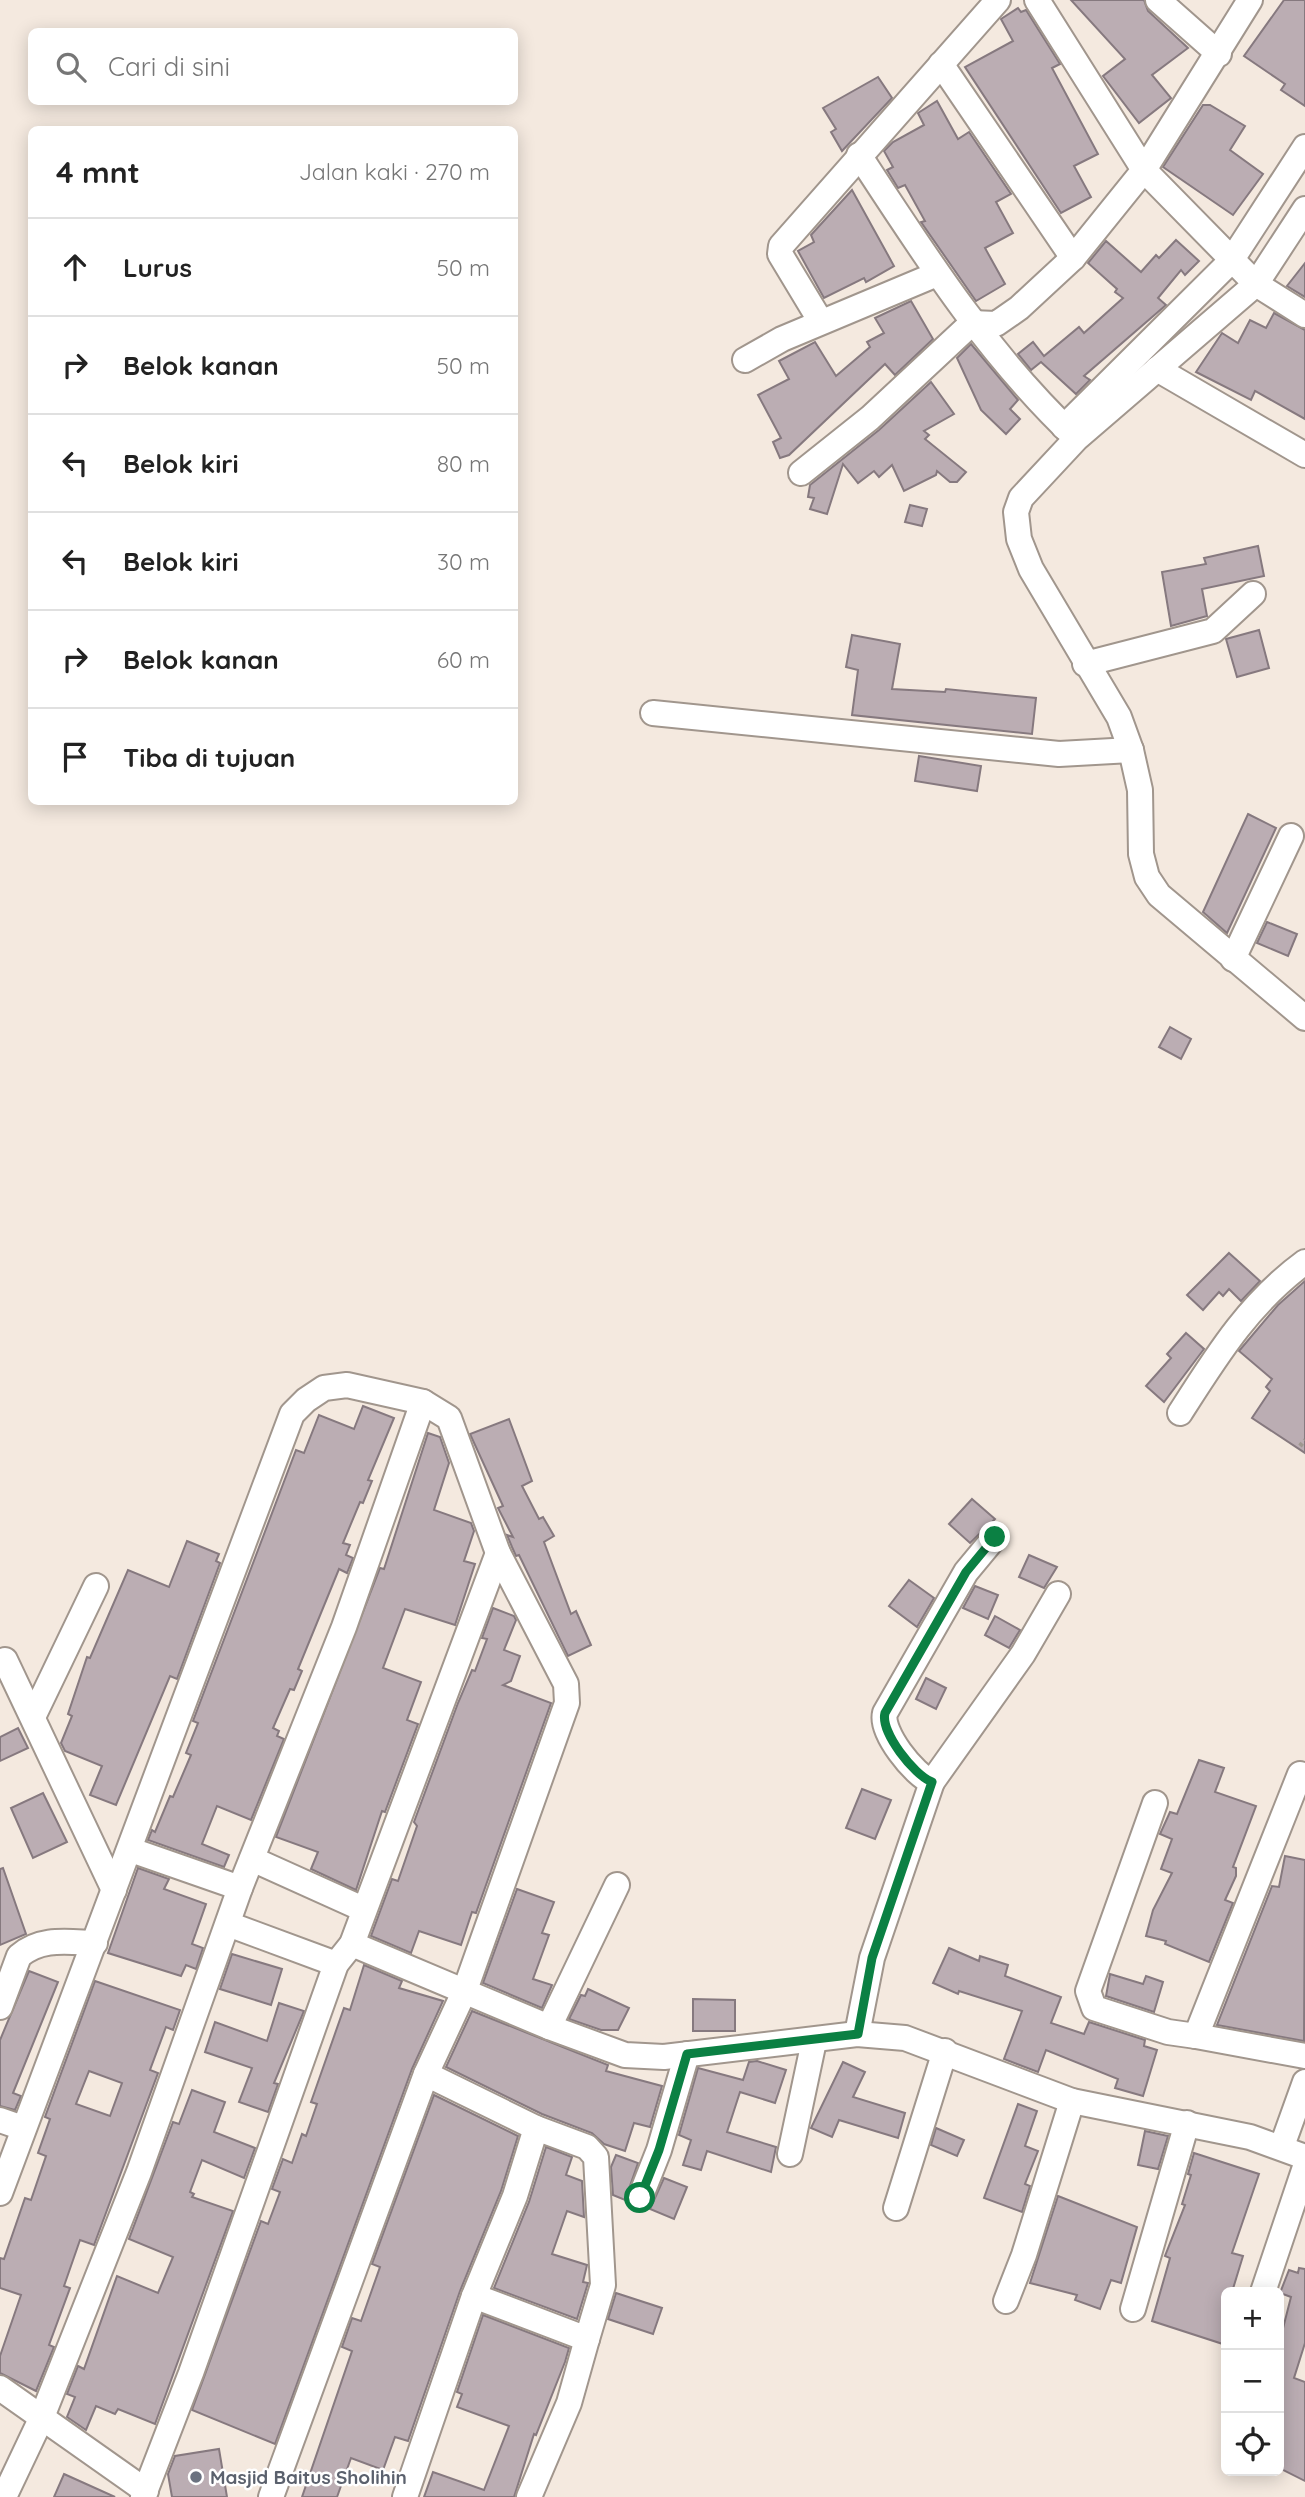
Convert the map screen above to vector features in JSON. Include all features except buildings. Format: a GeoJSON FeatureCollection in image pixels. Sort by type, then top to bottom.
{"type":"FeatureCollection","features":[{"type":"Feature","properties":{"kind":"street"},"geometry":{"type":"LineString","coordinates":[[821,322],[780,254],[781,246],[998,0]]}},
{"type":"Feature","properties":{"kind":"street"},"geometry":{"type":"LineString","coordinates":[[1037,0],[1143,170],[1256,284],[1305,315]]}},
{"type":"Feature","properties":{"kind":"street"},"geometry":{"type":"LineString","coordinates":[[1158,0],[1219,54]]}},
{"type":"Feature","properties":{"kind":"street"},"geometry":{"type":"LineString","coordinates":[[801,473],[870,418],[972,323],[996,324],[1019,308],[1073,258],[1143,170],[1219,54],[1250,0]]}},
{"type":"Feature","properties":{"kind":"street"},"geometry":{"type":"LineString","coordinates":[[942,64],[1073,258]]}},
{"type":"Feature","properties":{"kind":"street"},"geometry":{"type":"LineString","coordinates":[[1305,147],[1231,261],[1070,433],[1021,498],[1016,512],[1019,539],[1031,569],[1085,664],[1119,716],[1131,750],[1140,790],[1141,855],[1147,877],[1159,895],[1305,1018]]}},
{"type":"Feature","properties":{"kind":"street"},"geometry":{"type":"LineString","coordinates":[[859,155],[972,323],[1024,387],[1070,433]]}},
{"type":"Feature","properties":{"kind":"street"},"geometry":{"type":"LineString","coordinates":[[1070,433],[1157,369],[1256,284],[1305,209]]}},
{"type":"Feature","properties":{"kind":"street"},"geometry":{"type":"LineString","coordinates":[[746,360],[782,339],[937,274]]}},
{"type":"Feature","properties":{"kind":"street"},"geometry":{"type":"LineString","coordinates":[[1157,369],[1305,455]]}},
{"type":"Feature","properties":{"kind":"street"},"geometry":{"type":"LineString","coordinates":[[1085,664],[1213,631],[1253,594]]}},
{"type":"Feature","properties":{"kind":"street"},"geometry":{"type":"LineString","coordinates":[[653,713],[1059,754],[1131,750]]}},
{"type":"Feature","properties":{"kind":"street"},"geometry":{"type":"LineString","coordinates":[[1233,959],[1291,836]]}},
{"type":"Feature","properties":{"kind":"street"},"geometry":{"type":"LineString","coordinates":[[1180,1413],[1229,1336],[1273,1286],[1305,1262]]}},
{"type":"Feature","properties":{"kind":"street"},"geometry":{"type":"LineString","coordinates":[[0,2193],[131,1850],[292,1414],[306,1399],[324,1388],[347,1384],[423,1402],[449,1418],[498,1553],[566,1684],[567,1703],[465,1990],[426,2074],[271,2497]]}},
{"type":"Feature","properties":{"kind":"street"},"geometry":{"type":"LineString","coordinates":[[4,2497],[43,2417],[139,2172],[240,1888],[344,1627],[423,1402]]}},
{"type":"Feature","properties":{"kind":"street"},"geometry":{"type":"LineString","coordinates":[[932,1782],[911,1768],[884,1724],[885,1713],[966,1572],[995,1537]]}},
{"type":"Feature","properties":{"kind":"street"},"geometry":{"type":"LineString","coordinates":[[0,2388],[43,2417],[144,2494],[191,2373],[336,1964],[352,1944],[498,1553]]}},
{"type":"Feature","properties":{"kind":"street"},"geometry":{"type":"LineString","coordinates":[[33,1717],[96,1586]]}},
{"type":"Feature","properties":{"kind":"street"},"geometry":{"type":"LineString","coordinates":[[858,2034],[872,1958],[932,1782],[1023,1654],[1058,1594]]}},
{"type":"Feature","properties":{"kind":"street"},"geometry":{"type":"LineString","coordinates":[[5,1660],[114,1890]]}},
{"type":"Feature","properties":{"kind":"street"},"geometry":{"type":"LineString","coordinates":[[1196,2036],[1300,1774]]}},
{"type":"Feature","properties":{"kind":"street"},"geometry":{"type":"LineString","coordinates":[[1154,1803],[1088,1992],[1089,2000],[1094,2008],[1168,2032],[1305,2056]]}},
{"type":"Feature","properties":{"kind":"street"},"geometry":{"type":"LineString","coordinates":[[131,1850],[240,1888]]}},
{"type":"Feature","properties":{"kind":"street"},"geometry":{"type":"LineString","coordinates":[[252,1859],[363,1909]]}},
{"type":"Feature","properties":{"kind":"street"},"geometry":{"type":"LineString","coordinates":[[549,2027],[617,1885]]}},
{"type":"Feature","properties":{"kind":"street"},"geometry":{"type":"LineString","coordinates":[[228,1924],[336,1964]]}},
{"type":"Feature","properties":{"kind":"street"},"geometry":{"type":"LineString","coordinates":[[0,2007],[19,1956],[25,1951],[50,1941],[95,1943]]}},
{"type":"Feature","properties":{"kind":"street"},"geometry":{"type":"LineString","coordinates":[[352,1944],[549,2027],[625,2055],[664,2057],[858,2034],[905,2038],[1072,2101],[1187,2123],[1282,2146],[1305,2157]]}},
{"type":"Feature","properties":{"kind":"street"},"geometry":{"type":"LineString","coordinates":[[790,2154],[814,2041]]}},
{"type":"Feature","properties":{"kind":"street"},"geometry":{"type":"LineString","coordinates":[[896,2208],[944,2051]]}},
{"type":"Feature","properties":{"kind":"street"},"geometry":{"type":"LineString","coordinates":[[640,2198],[659,2150],[687,2054]]}},
{"type":"Feature","properties":{"kind":"street"},"geometry":{"type":"LineString","coordinates":[[426,2074],[536,2128],[587,2147],[596,2157],[603,2285],[569,2403],[529,2497]]}},
{"type":"Feature","properties":{"kind":"street"},"geometry":{"type":"LineString","coordinates":[[1282,2146],[1305,2082]]}},
{"type":"Feature","properties":{"kind":"street"},"geometry":{"type":"LineString","coordinates":[[1006,2301],[1024,2255],[1072,2101]]}},
{"type":"Feature","properties":{"kind":"street"},"geometry":{"type":"LineString","coordinates":[[0,2120],[23,2128]]}},
{"type":"Feature","properties":{"kind":"street"},"geometry":{"type":"LineString","coordinates":[[1133,2309],[1187,2123]]}},
{"type":"Feature","properties":{"kind":"street"},"geometry":{"type":"LineString","coordinates":[[405,2497],[474,2296],[516,2196],[536,2128]]}},
{"type":"Feature","properties":{"kind":"street"},"geometry":{"type":"LineString","coordinates":[[1265,2287],[1305,2167]]}},
{"type":"Feature","properties":{"kind":"street"},"geometry":{"type":"LineString","coordinates":[[474,2296],[587,2339]]}},
{"type":"Feature","properties":{"kind":"path"},"geometry":{"type":"LineString","coordinates":[[1300,1446],[1305,1440]]}},
{"type":"Feature","properties":{"kind":"place","name":"Masjid Baitus Sholihin"},"geometry":{"type":"Point","coordinates":[196,2477]}},
{"type":"Feature","properties":{"kind":"route"},"geometry":{"type":"LineString","coordinates":[[640,2198],[659,2150],[687,2054],[858,2034],[872,1958],[895,1898],[932,1782],[922,1778],[911,1768],[883,1719],[909,1666],[966,1572],[995,1537]]}}]}
